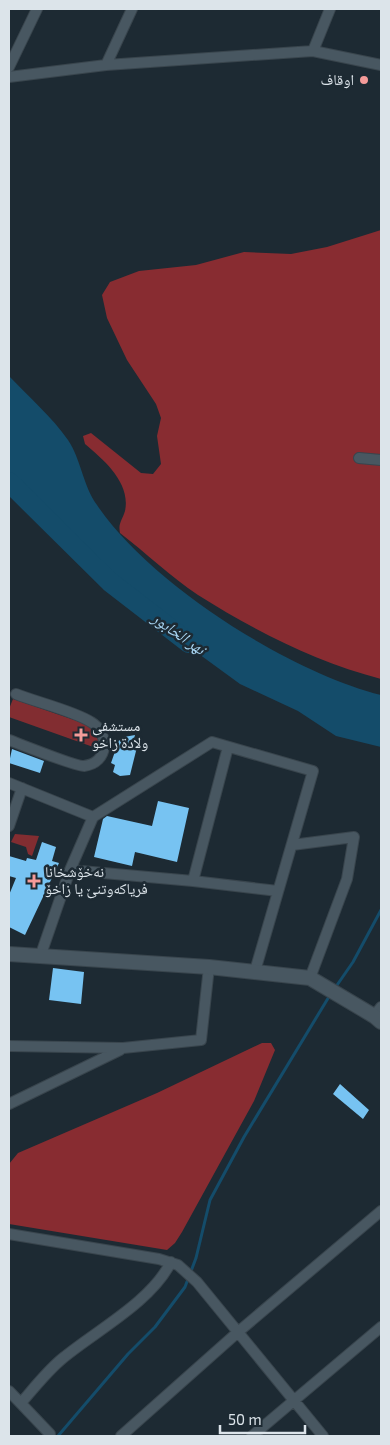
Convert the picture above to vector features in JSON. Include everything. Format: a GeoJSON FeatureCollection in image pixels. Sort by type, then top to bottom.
{"type":"FeatureCollection","features":[{"type":"Feature","properties":{"kind":"street"},"geometry":{"type":"LineString","coordinates":[[9,67],[37,9]]}},
{"type":"Feature","properties":{"kind":"street"},"geometry":{"type":"LineString","coordinates":[[106,65],[132,9]]}},
{"type":"Feature","properties":{"kind":"street"},"geometry":{"type":"LineString","coordinates":[[312,51],[330,9]]}},
{"type":"Feature","properties":{"kind":"street"},"geometry":{"type":"LineString","coordinates":[[9,77],[106,65],[312,51],[381,65]]}},
{"type":"Feature","properties":{"kind":"street"},"geometry":{"type":"LineString","coordinates":[[359,458],[381,460]]}},
{"type":"Feature","properties":{"kind":"street"},"geometry":{"type":"LineString","coordinates":[[9,740],[83,766],[96,762],[104,752],[106,742],[102,730],[91,721],[16,694]]}},
{"type":"Feature","properties":{"kind":"street"},"geometry":{"type":"LineString","coordinates":[[40,957],[70,870],[93,817],[212,742],[313,771],[255,971]]}},
{"type":"Feature","properties":{"kind":"street"},"geometry":{"type":"LineString","coordinates":[[193,881],[228,746]]}},
{"type":"Feature","properties":{"kind":"street"},"geometry":{"type":"LineString","coordinates":[[9,782],[93,817]]}},
{"type":"Feature","properties":{"kind":"street"},"geometry":{"type":"LineString","coordinates":[[9,826],[22,788]]}},
{"type":"Feature","properties":{"kind":"street"},"geometry":{"type":"LineString","coordinates":[[292,845],[354,837],[347,879],[310,978]]}},
{"type":"Feature","properties":{"kind":"street"},"geometry":{"type":"LineString","coordinates":[[70,870],[278,891]]}},
{"type":"Feature","properties":{"kind":"street"},"geometry":{"type":"LineString","coordinates":[[9,954],[209,966],[310,978],[376,1014]]}},
{"type":"Feature","properties":{"kind":"street"},"geometry":{"type":"LineString","coordinates":[[9,1046],[123,1048],[201,1040],[209,966]]}},
{"type":"Feature","properties":{"kind":"street"},"geometry":{"type":"LineString","coordinates":[[9,1104],[123,1048]]}},
{"type":"Feature","properties":{"kind":"street"},"geometry":{"type":"LineString","coordinates":[[121,1436],[238,1332],[381,1211]]}},
{"type":"Feature","properties":{"kind":"street"},"geometry":{"type":"LineString","coordinates":[[9,1234],[174,1263],[197,1282],[323,1436]]}},
{"type":"Feature","properties":{"kind":"street"},"geometry":{"type":"LineString","coordinates":[[21,1403],[62,1358],[152,1289],[174,1263]]}},
{"type":"Feature","properties":{"kind":"street"},"geometry":{"type":"LineString","coordinates":[[252,1436],[381,1327]]}},
{"type":"Feature","properties":{"kind":"street"},"geometry":{"type":"LineString","coordinates":[[9,1391],[50,1434]]}},
{"type":"Feature","properties":{"kind":"shaded area"},"geometry":{"type":"Polygon","coordinates":[[[381,230],[381,679],[333,664],[286,644],[198,595],[168,573],[120,533],[120,524],[125,511],[126,501],[124,491],[108,465],[85,444],[83,436],[91,433],[141,473],[153,474],[161,464],[157,436],[161,418],[156,404],[127,360],[107,318],[102,295],[110,282],[139,271],[196,265],[244,252],[291,254],[327,247],[381,230]]]}},
{"type":"Feature","properties":{"kind":"shaded area"},"geometry":{"type":"Polygon","coordinates":[[[13,699],[89,725],[97,735],[96,748],[9,717],[9,709],[13,699]]]}},
{"type":"Feature","properties":{"kind":"shaded area"},"geometry":{"type":"Polygon","coordinates":[[[15,834],[39,836],[32,856],[28,854],[26,847],[11,842],[15,834]]]}},
{"type":"Feature","properties":{"kind":"shaded area"},"geometry":{"type":"Polygon","coordinates":[[[262,1043],[271,1043],[275,1050],[254,1101],[182,1232],[175,1243],[167,1250],[9,1224],[9,1164],[18,1153],[157,1093],[262,1043]]]}},
{"type":"Feature","properties":{"kind":"water","name":"نهر الخابور"},"geometry":{"type":"Polygon","coordinates":[[[9,376],[62,431],[72,447],[92,498],[121,535],[151,565],[186,594],[224,621],[265,646],[305,667],[381,695],[381,747],[336,736],[298,711],[240,684],[140,606],[92,556],[9,483],[9,376]]]}},
{"type":"Feature","properties":{"kind":"building"},"geometry":{"type":"Polygon","coordinates":[[[135,735],[133,742],[138,743],[130,775],[120,776],[113,772],[115,765],[111,763],[119,740],[122,741],[124,737],[135,735]]]}},
{"type":"Feature","properties":{"kind":"building"},"geometry":{"type":"Polygon","coordinates":[[[12,749],[44,761],[40,773],[9,763],[12,749]]]}},
{"type":"Feature","properties":{"kind":"building"},"geometry":{"type":"Polygon","coordinates":[[[158,801],[189,808],[177,862],[135,852],[132,866],[94,857],[103,819],[107,816],[152,826],[158,801]]]}},
{"type":"Feature","properties":{"kind":"building"},"geometry":{"type":"Polygon","coordinates":[[[42,842],[56,847],[52,861],[59,863],[25,935],[9,927],[9,895],[16,878],[9,876],[9,856],[26,861],[27,858],[36,860],[42,842]]]}},
{"type":"Feature","properties":{"kind":"building"},"geometry":{"type":"Polygon","coordinates":[[[53,968],[84,972],[81,1004],[49,1000],[53,968]]]}},
{"type":"Feature","properties":{"kind":"building"},"geometry":{"type":"Polygon","coordinates":[[[340,1084],[369,1110],[363,1119],[333,1094],[340,1084]]]}},
{"type":"Feature","properties":{"kind":"waterway","name":"نهر الخابور"},"geometry":{"type":"LineString","coordinates":[[9,482],[110,582],[189,643]]}},
{"type":"Feature","properties":{"kind":"waterway"},"geometry":{"type":"LineString","coordinates":[[335,988],[353,962],[381,910]]}},
{"type":"Feature","properties":{"kind":"waterway"},"geometry":{"type":"LineString","coordinates":[[58,1436],[128,1354],[155,1327],[185,1287],[196,1258],[210,1200],[244,1137],[330,995]]}},
{"type":"Feature","properties":{"kind":"place","name":"اوقاف"},"geometry":{"type":"Point","coordinates":[364,80]}},
{"type":"Feature","properties":{"kind":"place","name":"مستشفى ولادة زاخو"},"geometry":{"type":"Point","coordinates":[81,735]}},
{"type":"Feature","properties":{"kind":"place","name":"نه‌خۆشخانا فرياكه‌وتنێ يا زاخۆ"},"geometry":{"type":"Point","coordinates":[34,881]}}]}
